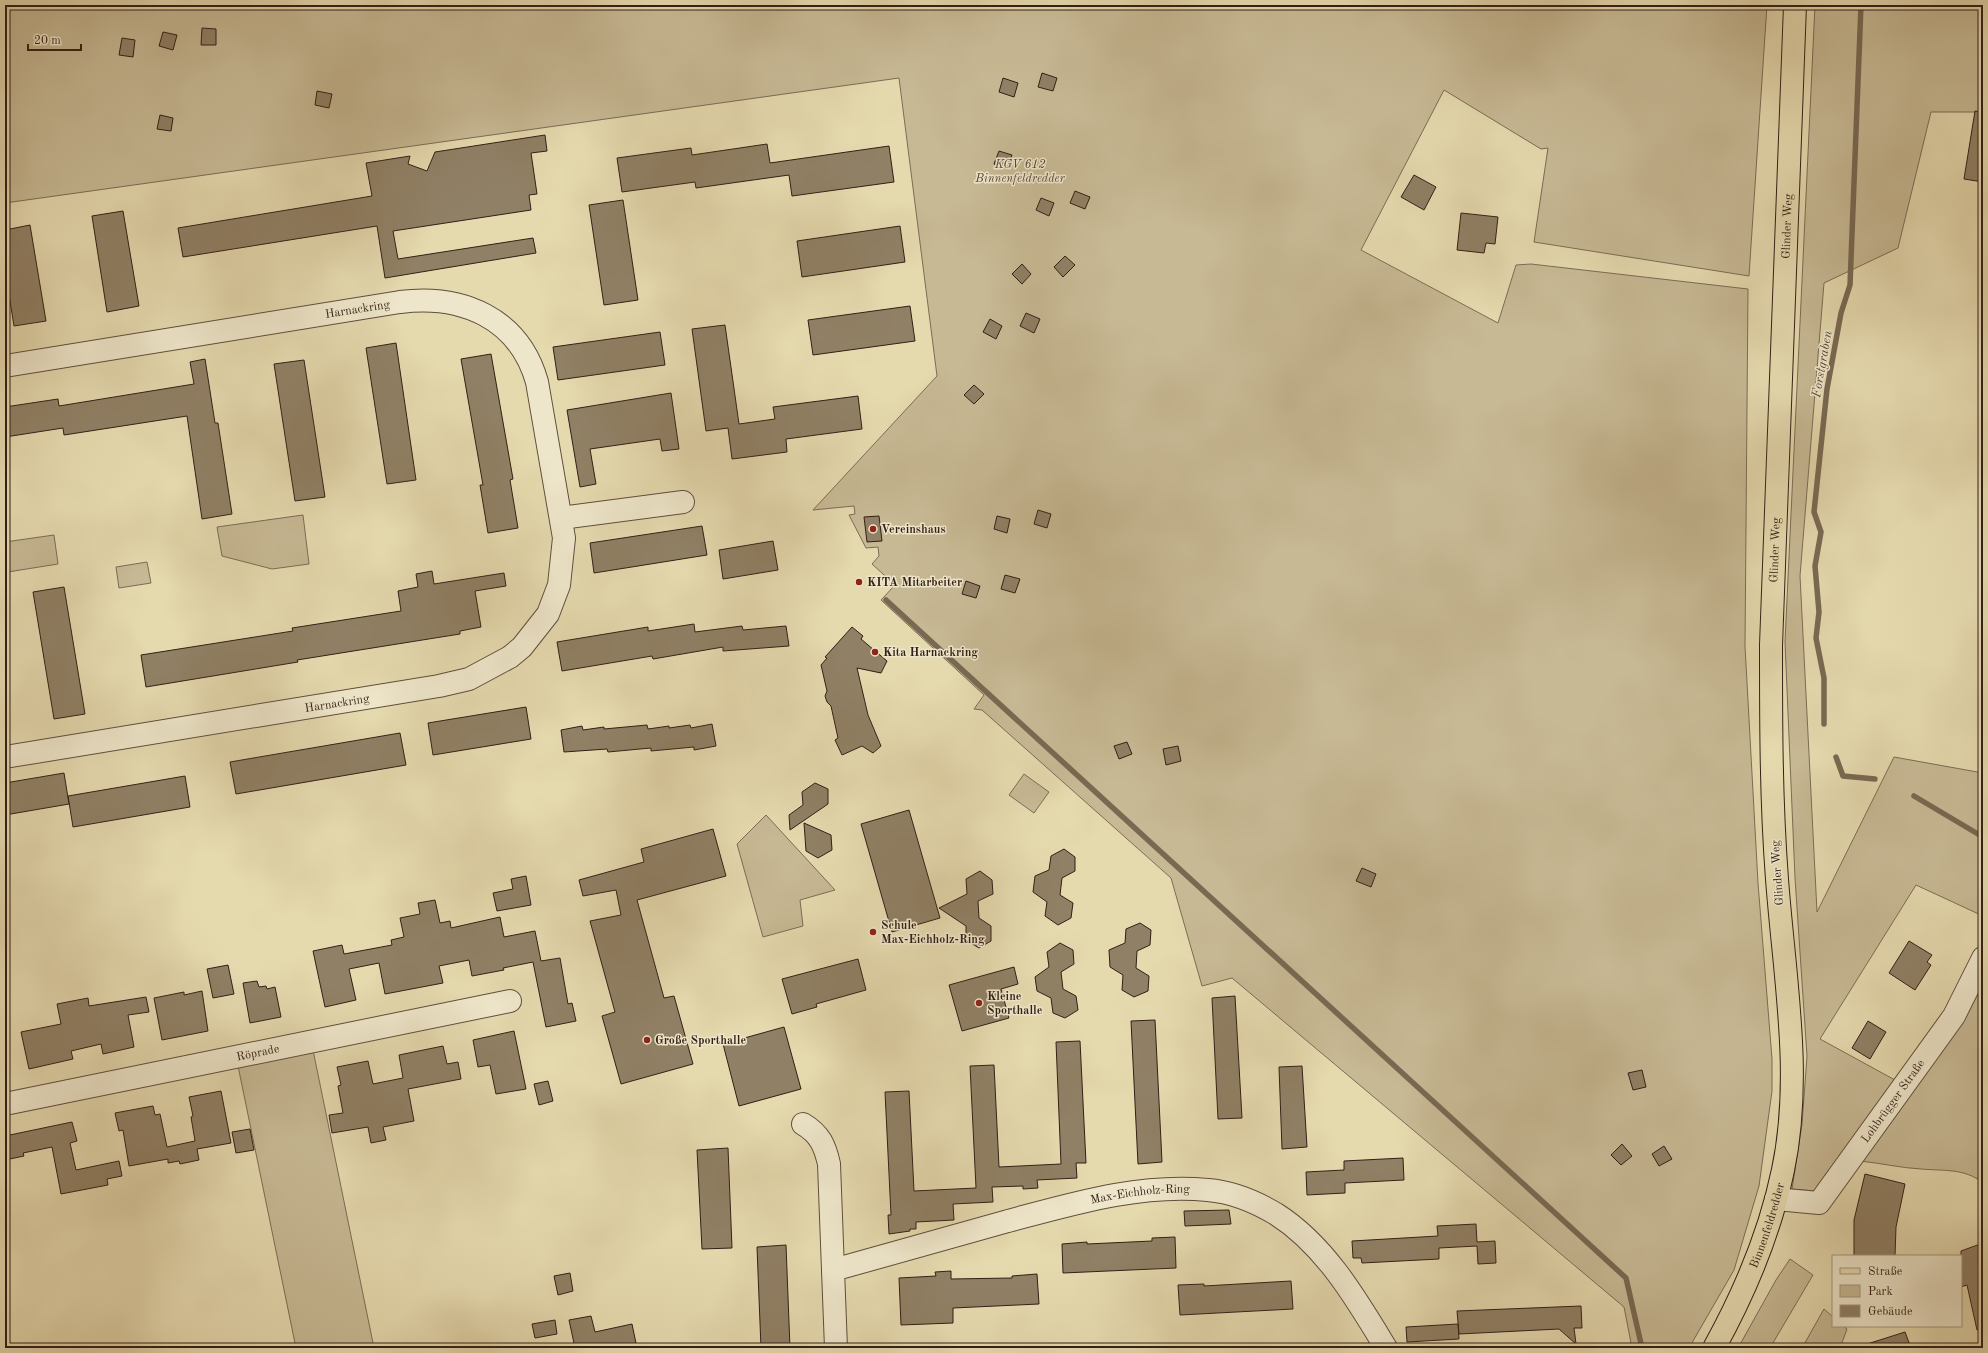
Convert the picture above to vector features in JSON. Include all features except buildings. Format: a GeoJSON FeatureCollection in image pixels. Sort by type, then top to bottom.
{"type":"FeatureCollection","features":[{"type":"Feature","properties":{"kind":"main road","name":"Glinder Weg"},"geometry":{"type":"LineString","coordinates":[[1791,1094],[1788,999],[1772,795],[1771,637],[1795,5]]}},
{"type":"Feature","properties":{"kind":"main road","name":"Binnenfeldredder"},"geometry":{"type":"LineString","coordinates":[[1714,1348],[1734,1311],[1758,1256],[1776,1199],[1783,1170],[1791,1094]]}},
{"type":"Feature","properties":{"kind":"street","name":"Harnackring"},"geometry":{"type":"LineString","coordinates":[[5,366],[400,302],[429,300],[451,302],[478,311],[498,323],[517,340],[527,356],[537,382],[564,538],[563,562],[559,584],[548,614],[522,647],[510,657],[469,679],[439,686],[5,757]]}},
{"type":"Feature","properties":{"kind":"street"},"geometry":{"type":"LineString","coordinates":[[622,510],[637,503],[651,488]]}},
{"type":"Feature","properties":{"kind":"street"},"geometry":{"type":"LineString","coordinates":[[561,518],[683,502]]}},
{"type":"Feature","properties":{"kind":"street","name":"Lohbrügger Straße"},"geometry":{"type":"LineString","coordinates":[[1776,1199],[1819,1203],[1954,1016],[1983,958]]}},
{"type":"Feature","properties":{"kind":"street","name":"Röprade"},"geometry":{"type":"LineString","coordinates":[[5,1104],[510,1001]]}},
{"type":"Feature","properties":{"kind":"street"},"geometry":{"type":"LineString","coordinates":[[803,1124],[813,1130],[820,1137],[826,1150],[829,1164],[836,1348]]}},
{"type":"Feature","properties":{"kind":"street","name":"Max-Eichholz-Ring"},"geometry":{"type":"LineString","coordinates":[[834,1270],[1057,1208],[1138,1192],[1176,1189],[1219,1192],[1259,1205],[1276,1214],[1301,1233],[1353,1295],[1386,1348]]}},
{"type":"Feature","properties":{"kind":"green space","name":"KGV 612 Binnenfeldredder"},"geometry":{"type":"Polygon","coordinates":[[[5,5],[1767,5],[1749,276],[1534,242],[1548,148],[1541,149],[1444,90],[1361,250],[1498,323],[1516,265],[1531,264],[1748,289],[1745,646],[1758,883],[1772,1059],[1772,1091],[1759,1186],[1734,1270],[1689,1348],[1665,1348],[1664,1346],[1658,1348],[1632,1348],[1624,1307],[1232,978],[1202,986],[1171,878],[982,710],[974,709],[984,695],[881,600],[895,585],[872,564],[879,556],[878,547],[866,548],[849,515],[855,514],[854,506],[813,510],[937,376],[899,78],[5,203],[5,5]]]}},
{"type":"Feature","properties":{"kind":"green space"},"geometry":{"type":"Polygon","coordinates":[[[1815,5],[1983,5],[1983,112],[1931,112],[1898,248],[1824,283],[1800,576],[1817,912],[1894,757],[1983,773],[1983,916],[1916,885],[1820,1039],[1895,1080],[1814,1191],[1792,1189],[1802,1124],[1807,1056],[1795,878],[1785,642],[1815,5]]]}},
{"type":"Feature","properties":{"kind":"green space"},"geometry":{"type":"Polygon","coordinates":[[[303,515],[309,564],[272,569],[222,556],[217,527],[303,515]]]}},
{"type":"Feature","properties":{"kind":"green space"},"geometry":{"type":"Polygon","coordinates":[[[54,535],[58,564],[8,572],[5,542],[54,535]]]}},
{"type":"Feature","properties":{"kind":"green space"},"geometry":{"type":"Polygon","coordinates":[[[147,562],[151,583],[119,588],[116,567],[147,562]]]}},
{"type":"Feature","properties":{"kind":"green space"},"geometry":{"type":"Polygon","coordinates":[[[1024,774],[1049,792],[1034,813],[1009,795],[1024,774]]]}},
{"type":"Feature","properties":{"kind":"green space"},"geometry":{"type":"Polygon","coordinates":[[[766,815],[835,890],[800,900],[803,926],[763,937],[737,844],[766,815]]]}},
{"type":"Feature","properties":{"kind":"green space"},"geometry":{"type":"Polygon","coordinates":[[[1983,984],[1983,1183],[1969,1175],[1954,1171],[1906,1168],[1860,1161],[1895,1117],[1983,984]]]}},
{"type":"Feature","properties":{"kind":"green space"},"geometry":{"type":"Polygon","coordinates":[[[313,1050],[374,1348],[296,1348],[238,1066],[313,1050]]]}},
{"type":"Feature","properties":{"kind":"green space"},"geometry":{"type":"Polygon","coordinates":[[[1790,1259],[1813,1275],[1770,1348],[1738,1348],[1776,1280],[1790,1259]]]}},
{"type":"Feature","properties":{"kind":"green space"},"geometry":{"type":"Polygon","coordinates":[[[1824,1309],[1832,1316],[1832,1327],[1844,1327],[1847,1329],[1840,1348],[1802,1348],[1824,1309]]]}},
{"type":"Feature","properties":{"kind":"waterway","name":"Forstgraben"},"geometry":{"type":"LineString","coordinates":[[1824,724],[1824,678],[1816,638],[1819,612],[1815,566],[1821,532],[1814,512],[1827,389],[1841,313],[1850,285],[1861,5]]}},
{"type":"Feature","properties":{"kind":"waterway"},"geometry":{"type":"LineString","coordinates":[[886,600],[1626,1278],[1642,1348]]}},
{"type":"Feature","properties":{"kind":"waterway","name":"Forstgraben"},"geometry":{"type":"LineString","coordinates":[[1836,757],[1843,776],[1875,779]]}},
{"type":"Feature","properties":{"kind":"waterway","name":"Forstgraben"},"geometry":{"type":"LineString","coordinates":[[1914,796],[1983,837]]}},
{"type":"Feature","properties":{"kind":"place","name":"Vereinshaus"},"geometry":{"type":"Point","coordinates":[873,529]}},
{"type":"Feature","properties":{"kind":"place","name":"KITA Mitarbeiter"},"geometry":{"type":"Point","coordinates":[859,582]}},
{"type":"Feature","properties":{"kind":"place","name":"Kita Harnackring"},"geometry":{"type":"Point","coordinates":[875,652]}},
{"type":"Feature","properties":{"kind":"place","name":"Schule Max-Eichholz-Ring"},"geometry":{"type":"Point","coordinates":[873,932]}},
{"type":"Feature","properties":{"kind":"place","name":"Kleine Sporthalle"},"geometry":{"type":"Point","coordinates":[979,1003]}},
{"type":"Feature","properties":{"kind":"place","name":"Große Sporthalle"},"geometry":{"type":"Point","coordinates":[647,1040]}}]}
